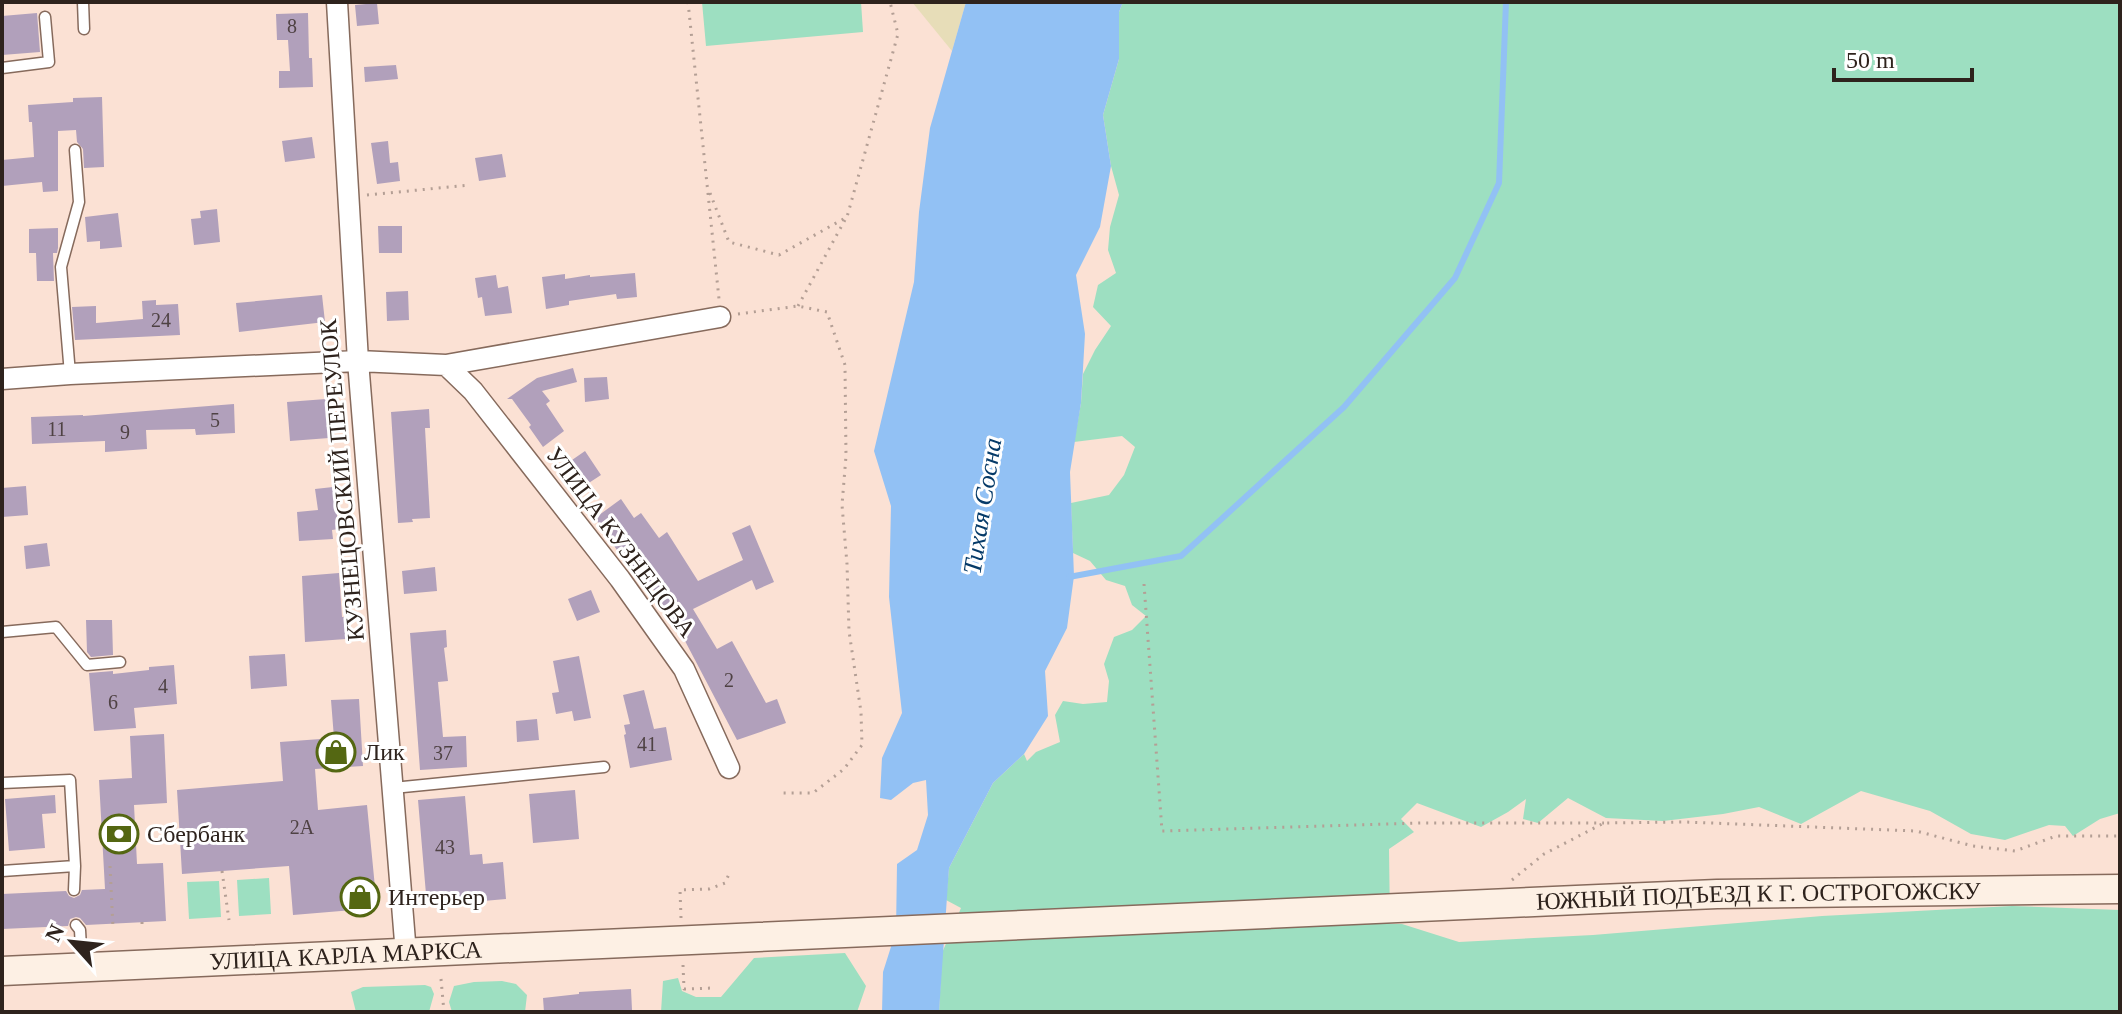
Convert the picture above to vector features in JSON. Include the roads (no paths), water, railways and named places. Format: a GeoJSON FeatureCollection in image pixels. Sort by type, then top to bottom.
{"type":"FeatureCollection","features":[{"type":"Feature","properties":{"kind":"main road","name":"ЮЖНЫЙ ПОДЪЕЗД К Г. ОСТРОГОЖСКУ"},"geometry":{"type":"LineString","coordinates":[[684,940],[1717,894],[2120,889]]}},
{"type":"Feature","properties":{"kind":"main road","name":"УЛИЦА КАРЛА МАРКСА"},"geometry":{"type":"LineString","coordinates":[[2,971],[684,940]]}},
{"type":"Feature","properties":{"kind":"street","name":"КУЗНЕЦОВСКИЙ ПЕРЕУЛОК"},"geometry":{"type":"LineString","coordinates":[[337,2],[358,361],[406,954]]}},
{"type":"Feature","properties":{"kind":"street"},"geometry":{"type":"LineString","coordinates":[[2,379],[358,361],[446,365],[720,317]]}},
{"type":"Feature","properties":{"kind":"street","name":"УЛИЦА КУЗНЕЦОВА"},"geometry":{"type":"LineString","coordinates":[[446,365],[473,391],[620,579],[684,669],[729,768]]}},
{"type":"Feature","properties":{"kind":"lane"},"geometry":{"type":"LineString","coordinates":[[83,2],[84,29]]}},
{"type":"Feature","properties":{"kind":"lane"},"geometry":{"type":"LineString","coordinates":[[2,68],[49,62],[45,17]]}},
{"type":"Feature","properties":{"kind":"lane"},"geometry":{"type":"LineString","coordinates":[[70,374],[61,267],[79,202],[75,150]]}},
{"type":"Feature","properties":{"kind":"lane"},"geometry":{"type":"LineString","coordinates":[[2,632],[56,627],[87,665],[120,662]]}},
{"type":"Feature","properties":{"kind":"lane"},"geometry":{"type":"LineString","coordinates":[[393,788],[604,767]]}},
{"type":"Feature","properties":{"kind":"lane"},"geometry":{"type":"LineString","coordinates":[[2,783],[70,780],[74,890]]}},
{"type":"Feature","properties":{"kind":"lane"},"geometry":{"type":"LineString","coordinates":[[2,871],[75,866]]}},
{"type":"Feature","properties":{"kind":"lane"},"geometry":{"type":"LineString","coordinates":[[76,925],[80,930],[82,968]]}},
{"type":"Feature","properties":{"kind":"water","name":"Тихая Сосна"},"geometry":{"type":"Polygon","coordinates":[[[966,2],[1123,2],[1119,12],[1119,59],[1103,115],[1111,166],[1100,227],[1076,275],[1085,334],[1081,403],[1070,472],[1074,576],[1067,628],[1045,671],[1048,716],[1024,754],[993,783],[949,868],[939,1012],[882,1012],[883,972],[896,931],[897,864],[917,850],[928,815],[926,780],[913,783],[891,800],[880,798],[882,758],[902,713],[889,597],[891,506],[874,451],[914,282],[930,128],[966,2]]]}},
{"type":"Feature","properties":{"kind":"waterway"},"geometry":{"type":"LineString","coordinates":[[1069,577],[1181,556],[1344,407],[1455,278],[1499,183],[1506,2]]}},
{"type":"Feature","properties":{"kind":"place","name":"Лик"},"geometry":{"type":"Point","coordinates":[336,752]}},
{"type":"Feature","properties":{"kind":"place","name":"Сбербанк"},"geometry":{"type":"Point","coordinates":[119,834]}},
{"type":"Feature","properties":{"kind":"place","name":"Интерьер"},"geometry":{"type":"Point","coordinates":[360,897]}}]}
